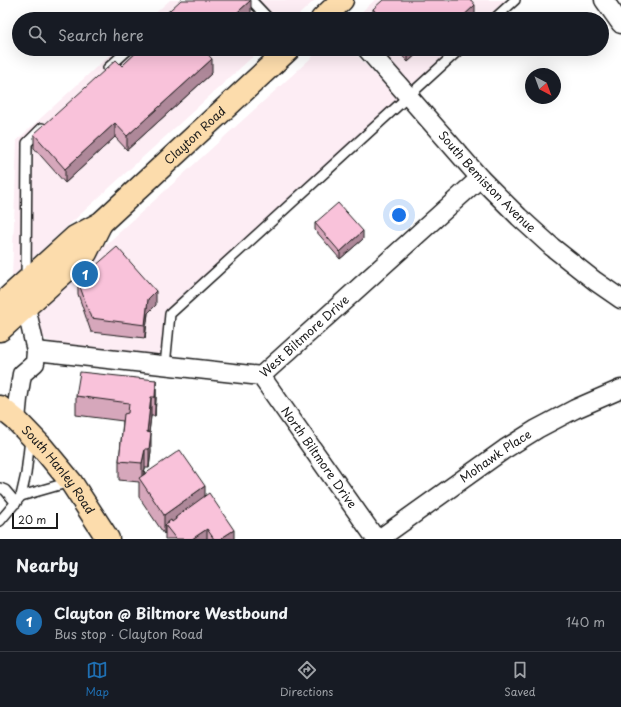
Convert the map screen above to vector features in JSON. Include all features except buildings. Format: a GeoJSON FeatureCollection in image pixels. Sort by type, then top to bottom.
{"type":"FeatureCollection","features":[{"type":"Feature","properties":{"kind":"main road","name":"Clayton Road"},"geometry":{"type":"LineString","coordinates":[[0,305],[75,238],[101,223],[281,56]]}},
{"type":"Feature","properties":{"kind":"main road","name":"Clayton Road"},"geometry":{"type":"LineString","coordinates":[[0,330],[86,254],[101,223]]}},
{"type":"Feature","properties":{"kind":"main road","name":"South Hanley Road"},"geometry":{"type":"LineString","coordinates":[[16,420],[71,482],[108,539]]}},
{"type":"Feature","properties":{"kind":"street"},"geometry":{"type":"LineString","coordinates":[[604,0],[621,24]]}},
{"type":"Feature","properties":{"kind":"street","name":"South Bemiston Avenue"},"geometry":{"type":"LineString","coordinates":[[373,56],[480,178],[519,217],[552,247],[595,281],[621,299]]}},
{"type":"Feature","properties":{"kind":"street","name":"West Biltmore Drive"},"geometry":{"type":"LineString","coordinates":[[36,351],[261,376],[480,178]]}},
{"type":"Feature","properties":{"kind":"street"},"geometry":{"type":"LineString","coordinates":[[16,420],[22,374],[35,363],[36,351],[26,307]]}},
{"type":"Feature","properties":{"kind":"street","name":"North Biltmore Drive"},"geometry":{"type":"LineString","coordinates":[[261,376],[378,539]]}},
{"type":"Feature","properties":{"kind":"street","name":"Mohawk Place"},"geometry":{"type":"LineString","coordinates":[[378,539],[511,445],[575,409],[621,389]]}},
{"type":"Feature","properties":{"kind":"lane"},"geometry":{"type":"LineString","coordinates":[[251,0],[262,12]]}},
{"type":"Feature","properties":{"kind":"lane"},"geometry":{"type":"LineString","coordinates":[[501,12],[514,0]]}},
{"type":"Feature","properties":{"kind":"lane"},"geometry":{"type":"LineString","coordinates":[[100,75],[121,56]]}},
{"type":"Feature","properties":{"kind":"lane"},"geometry":{"type":"LineString","coordinates":[[165,366],[170,314],[452,56]]}},
{"type":"Feature","properties":{"kind":"lane"},"geometry":{"type":"LineString","coordinates":[[26,281],[27,143],[49,122]]}},
{"type":"Feature","properties":{"kind":"lane"},"geometry":{"type":"LineString","coordinates":[[0,520],[18,499],[26,474],[16,420]]}},
{"type":"Feature","properties":{"kind":"lane"},"geometry":{"type":"LineString","coordinates":[[18,499],[71,482]]}},
{"type":"Feature","properties":{"kind":"lane"},"geometry":{"type":"LineString","coordinates":[[0,488],[18,499]]}},
{"type":"Feature","properties":{"kind":"shaded area"},"geometry":{"type":"Polygon","coordinates":[[[170,0],[315,0],[302,12],[157,12],[170,0]]]}},
{"type":"Feature","properties":{"kind":"shaded area"},"geometry":{"type":"Polygon","coordinates":[[[375,0],[508,0],[495,12],[361,12],[375,0]]]}},
{"type":"Feature","properties":{"kind":"shaded area"},"geometry":{"type":"Polygon","coordinates":[[[108,56],[253,56],[12,277],[17,140],[108,56]]]}},
{"type":"Feature","properties":{"kind":"shaded area"},"geometry":{"type":"Polygon","coordinates":[[[313,56],[358,56],[398,99],[165,311],[160,355],[65,347],[52,343],[43,338],[36,329],[34,310],[313,56]]]}},
{"type":"Feature","properties":{"kind":"shaded area"},"geometry":{"type":"Polygon","coordinates":[[[382,56],[446,56],[411,88],[382,56]]]}},
{"type":"Feature","properties":{"kind":"place","name":"Clayton @ Biltmore Westbound"},"geometry":{"type":"Point","coordinates":[85,274]}}]}
